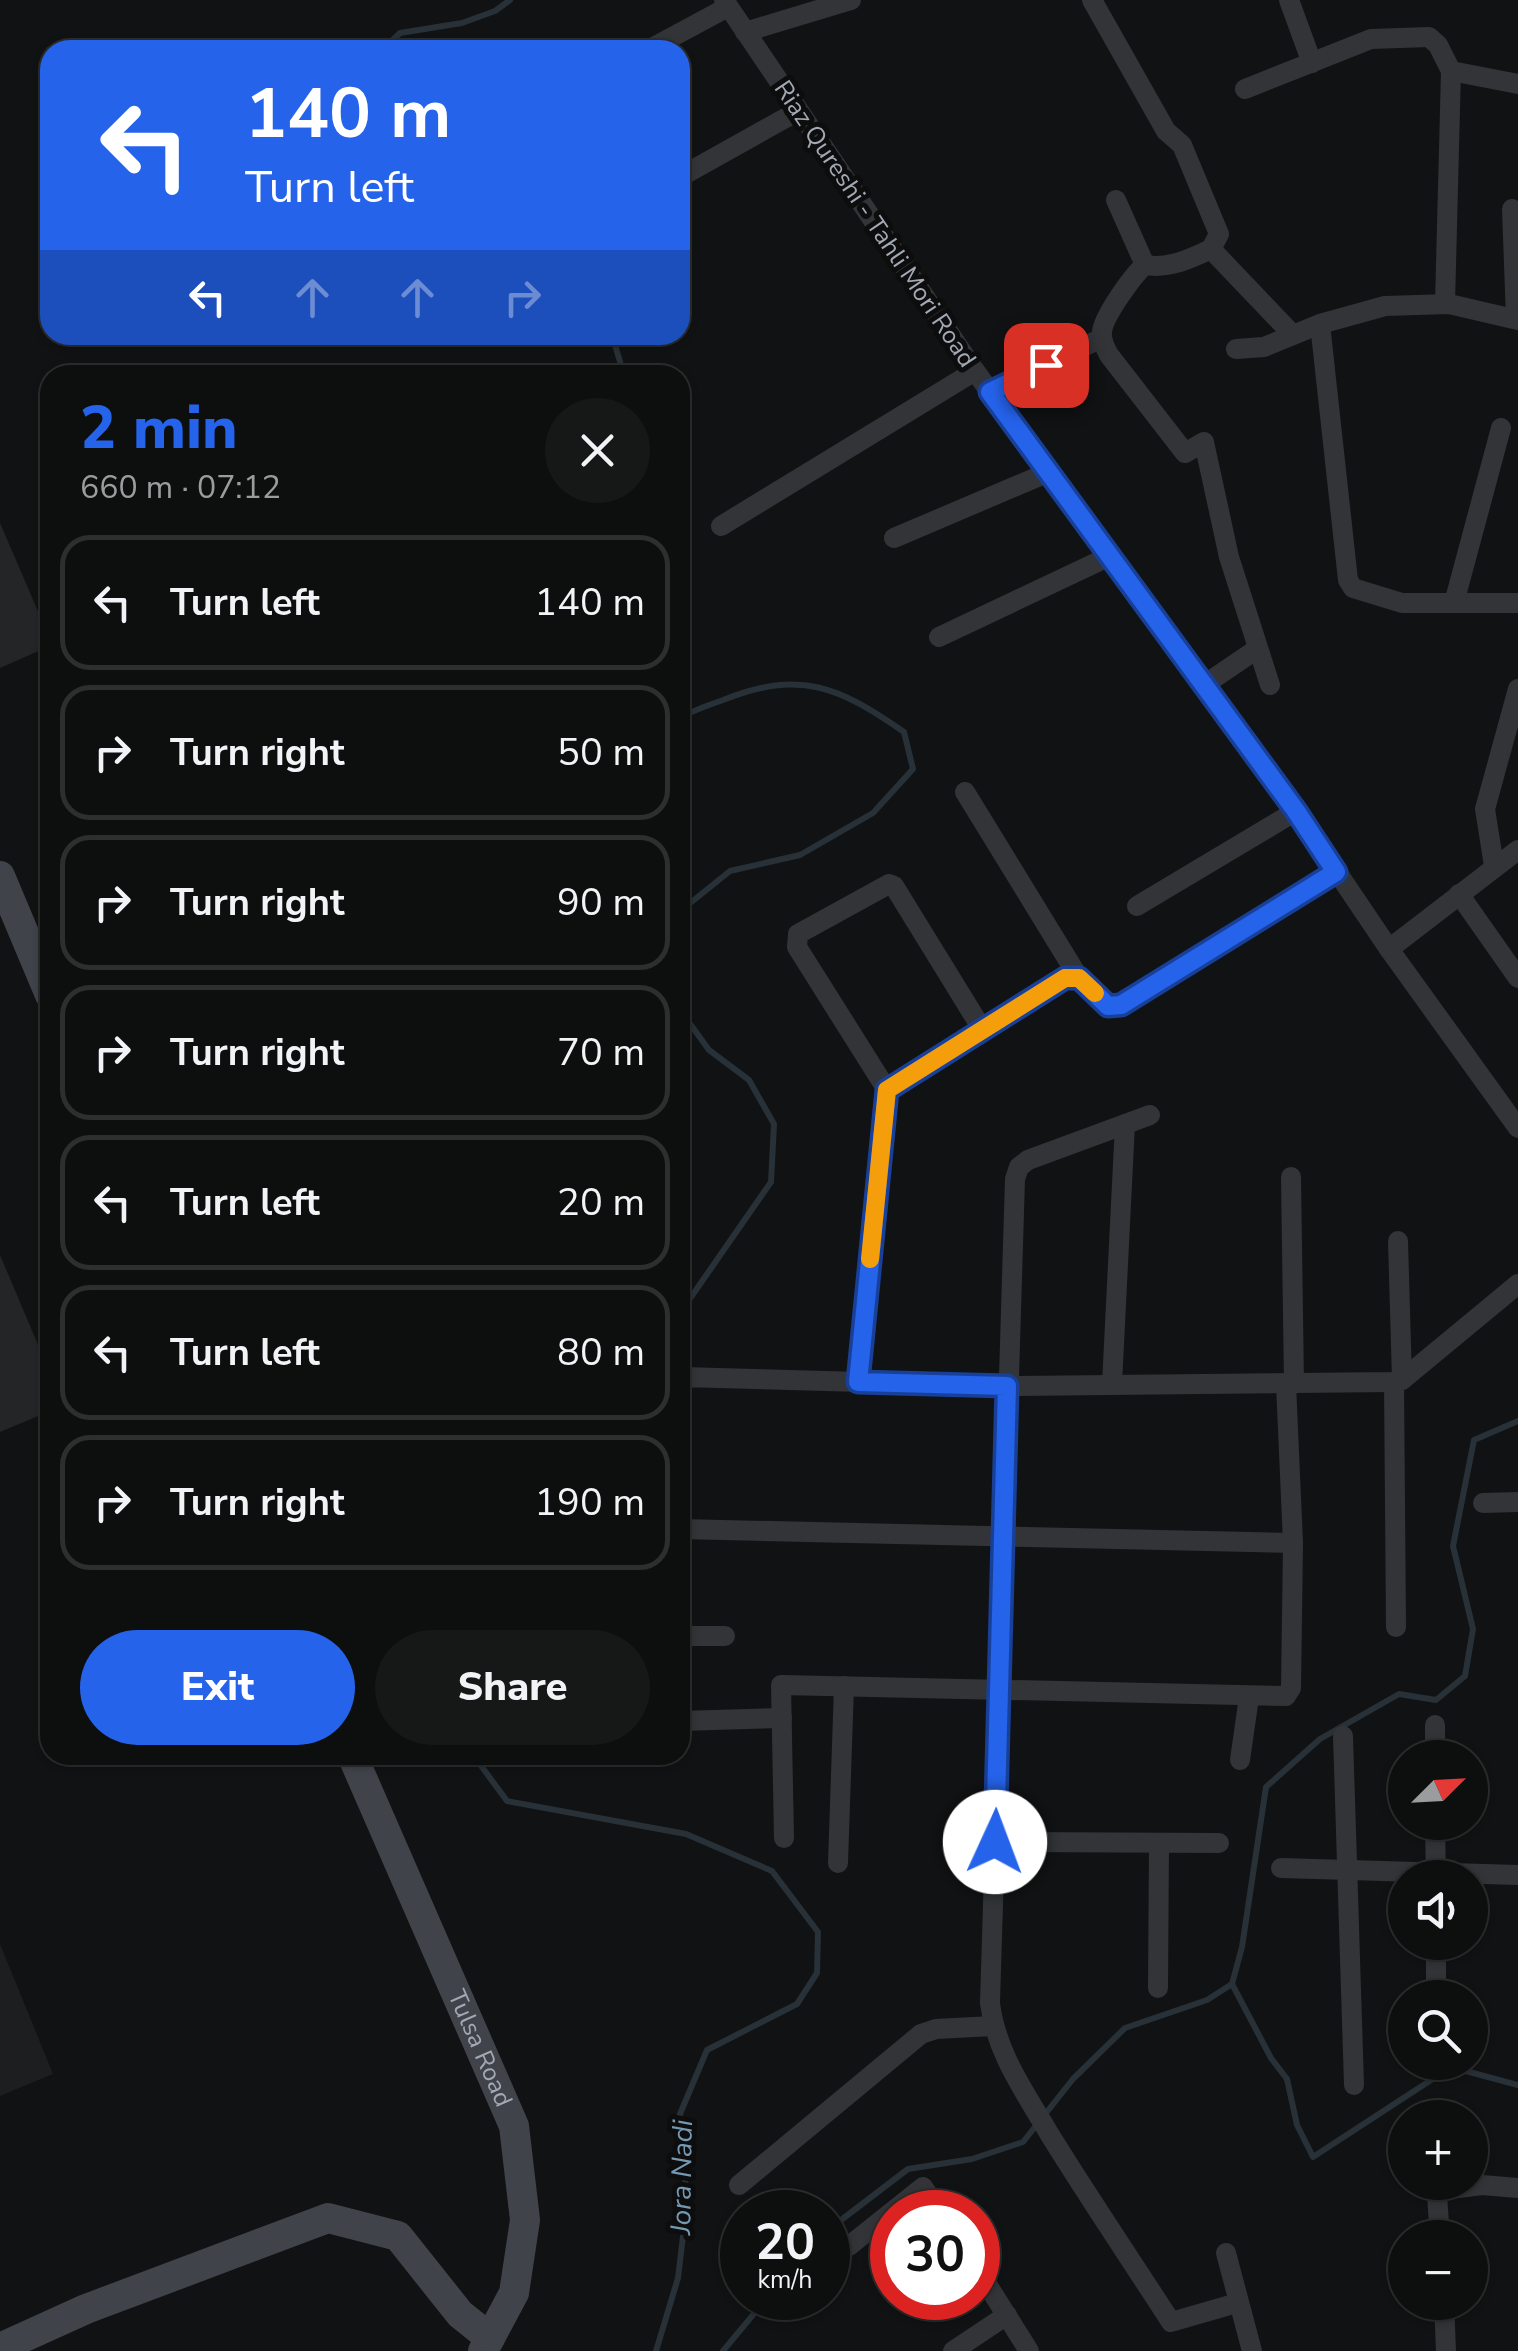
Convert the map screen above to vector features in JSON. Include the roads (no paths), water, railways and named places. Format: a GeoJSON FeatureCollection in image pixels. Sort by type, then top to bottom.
{"type":"FeatureCollection","features":[{"type":"Feature","properties":{"kind":"street"},"geometry":{"type":"LineString","coordinates":[[745,32],[851,0]]}},
{"type":"Feature","properties":{"kind":"street"},"geometry":{"type":"LineString","coordinates":[[1093,0],[1166,131],[1182,145],[1219,234],[1212,249],[1160,268],[1146,265]]}},
{"type":"Feature","properties":{"kind":"street"},"geometry":{"type":"LineString","coordinates":[[1289,0],[1312,62]]}},
{"type":"Feature","properties":{"kind":"street"},"geometry":{"type":"LineString","coordinates":[[665,40],[726,3]]}},
{"type":"Feature","properties":{"kind":"street","name":"Riaz Qureshi - Tahli Mori Road"},"geometry":{"type":"LineString","coordinates":[[726,3],[990,392],[1296,811],[1518,1128]]}},
{"type":"Feature","properties":{"kind":"street"},"geometry":{"type":"LineString","coordinates":[[1245,89],[1371,39],[1428,37],[1438,45],[1452,71],[1444,304]]}},
{"type":"Feature","properties":{"kind":"street"},"geometry":{"type":"LineString","coordinates":[[1452,71],[1518,84]]}},
{"type":"Feature","properties":{"kind":"street"},"geometry":{"type":"LineString","coordinates":[[690,171],[798,111]]}},
{"type":"Feature","properties":{"kind":"street"},"geometry":{"type":"LineString","coordinates":[[1116,200],[1146,265]]}},
{"type":"Feature","properties":{"kind":"street"},"geometry":{"type":"LineString","coordinates":[[1236,349],[1264,347],[1320,324],[1385,306],[1444,304],[1517,320],[1512,210]]}},
{"type":"Feature","properties":{"kind":"street"},"geometry":{"type":"LineString","coordinates":[[1212,249],[1293,335]]}},
{"type":"Feature","properties":{"kind":"street"},"geometry":{"type":"LineString","coordinates":[[1146,265],[1136,273],[1102,327],[1102,338],[1108,355],[1186,453],[1204,442],[1229,557],[1270,684]]}},
{"type":"Feature","properties":{"kind":"street"},"geometry":{"type":"LineString","coordinates":[[1320,324],[1348,580],[1353,588],[1402,603],[1518,603]]}},
{"type":"Feature","properties":{"kind":"street"},"geometry":{"type":"LineString","coordinates":[[990,392],[1102,338]]}},
{"type":"Feature","properties":{"kind":"street"},"geometry":{"type":"LineString","coordinates":[[721,526],[976,371]]}},
{"type":"Feature","properties":{"kind":"street"},"geometry":{"type":"LineString","coordinates":[[1454,603],[1500,428]]}},
{"type":"Feature","properties":{"kind":"street"},"geometry":{"type":"LineString","coordinates":[[894,538],[1049,472]]}},
{"type":"Feature","properties":{"kind":"street"},"geometry":{"type":"LineString","coordinates":[[939,637],[1110,556]]}},
{"type":"Feature","properties":{"kind":"street"},"geometry":{"type":"LineString","coordinates":[[1204,686],[1257,649]]}},
{"type":"Feature","properties":{"kind":"street"},"geometry":{"type":"LineString","coordinates":[[1494,866],[1485,809],[1516,712],[1518,688]]}},
{"type":"Feature","properties":{"kind":"street"},"geometry":{"type":"LineString","coordinates":[[965,792],[1079,978],[1108,1006],[1121,1005],[1336,872]]}},
{"type":"Feature","properties":{"kind":"street"},"geometry":{"type":"LineString","coordinates":[[1138,906],[1296,811]]}},
{"type":"Feature","properties":{"kind":"street"},"geometry":{"type":"LineString","coordinates":[[1389,949],[1518,850]]}},
{"type":"Feature","properties":{"kind":"street"},"geometry":{"type":"LineString","coordinates":[[0,876],[40,971]]}},
{"type":"Feature","properties":{"kind":"street"},"geometry":{"type":"LineString","coordinates":[[858,1382],[887,1090],[795,939],[881,886],[894,886],[982,1029]]}},
{"type":"Feature","properties":{"kind":"street"},"geometry":{"type":"LineString","coordinates":[[1459,894],[1518,978]]}},
{"type":"Feature","properties":{"kind":"street"},"geometry":{"type":"LineString","coordinates":[[887,1090],[1065,978],[1079,978]]}},
{"type":"Feature","properties":{"kind":"street"},"geometry":{"type":"LineString","coordinates":[[1150,1114],[1028,1160],[1018,1167],[1014,1179],[990,2003],[993,2026],[1006,2061],[1075,2176],[1172,2322],[1237,2302]]}},
{"type":"Feature","properties":{"kind":"street"},"geometry":{"type":"LineString","coordinates":[[1112,1384],[1125,1124]]}},
{"type":"Feature","properties":{"kind":"street"},"geometry":{"type":"LineString","coordinates":[[784,1838],[782,1684],[1286,1696],[1292,1688],[1291,1177]]}},
{"type":"Feature","properties":{"kind":"street"},"geometry":{"type":"LineString","coordinates":[[1396,1627],[1398,1241]]}},
{"type":"Feature","properties":{"kind":"street"},"geometry":{"type":"LineString","coordinates":[[690,1377],[1007,1386],[1398,1381],[1518,1284]]}},
{"type":"Feature","properties":{"kind":"street"},"geometry":{"type":"LineString","coordinates":[[1483,1503],[1518,1502]]}},
{"type":"Feature","properties":{"kind":"street"},"geometry":{"type":"LineString","coordinates":[[690,1529],[1292,1543]]}},
{"type":"Feature","properties":{"kind":"street"},"geometry":{"type":"LineString","coordinates":[[690,1636],[726,1636]]}},
{"type":"Feature","properties":{"kind":"street"},"geometry":{"type":"LineString","coordinates":[[838,1863],[844,1686]]}},
{"type":"Feature","properties":{"kind":"street"},"geometry":{"type":"LineString","coordinates":[[1240,1760],[1249,1697]]}},
{"type":"Feature","properties":{"kind":"street"},"geometry":{"type":"LineString","coordinates":[[690,1721],[782,1718]]}},
{"type":"Feature","properties":{"kind":"street"},"geometry":{"type":"LineString","coordinates":[[1435,1724],[1435,1740]]}},
{"type":"Feature","properties":{"kind":"street"},"geometry":{"type":"LineString","coordinates":[[1343,1736],[1354,2084]]}},
{"type":"Feature","properties":{"kind":"street","name":"Tulsa Road"},"geometry":{"type":"LineString","coordinates":[[356,1765],[514,2126],[525,2220],[514,2293],[486,2344]]}},
{"type":"Feature","properties":{"kind":"street"},"geometry":{"type":"LineString","coordinates":[[995,1842],[1219,1843]]}},
{"type":"Feature","properties":{"kind":"street"},"geometry":{"type":"LineString","coordinates":[[1158,1988],[1159,1843]]}},
{"type":"Feature","properties":{"kind":"street"},"geometry":{"type":"LineString","coordinates":[[1281,1868],[1388,1872]]}},
{"type":"Feature","properties":{"kind":"street"},"geometry":{"type":"LineString","coordinates":[[1488,1875],[1518,1875]]}},
{"type":"Feature","properties":{"kind":"street"},"geometry":{"type":"LineString","coordinates":[[739,2185],[921,2034],[936,2029],[993,2026]]}},
{"type":"Feature","properties":{"kind":"street"},"geometry":{"type":"LineString","coordinates":[[1439,2220],[1437,2195],[1442,2190],[1482,2185],[1518,2188]]}},
{"type":"Feature","properties":{"kind":"street"},"geometry":{"type":"LineString","coordinates":[[0,2348],[86,2309],[328,2218],[398,2236],[486,2344]]}},
{"type":"Feature","properties":{"kind":"street"},"geometry":{"type":"LineString","coordinates":[[850,2244],[870,2229]]}},
{"type":"Feature","properties":{"kind":"street"},"geometry":{"type":"LineString","coordinates":[[1226,2253],[1252,2351]]}},
{"type":"Feature","properties":{"kind":"street"},"geometry":{"type":"LineString","coordinates":[[1000,2303],[1029,2351]]}},
{"type":"Feature","properties":{"kind":"street"},"geometry":{"type":"LineString","coordinates":[[953,2351],[1007,2314]]}},
{"type":"Feature","properties":{"kind":"street"},"geometry":{"type":"LineString","coordinates":[[1445,2320],[1446,2351]]}},
{"type":"Feature","properties":{"kind":"waterway","name":"Jora Nadi"},"geometry":{"type":"LineString","coordinates":[[393,40],[400,33],[462,23],[495,11],[510,0]]}},
{"type":"Feature","properties":{"kind":"waterway","name":"Jora Nadi"},"geometry":{"type":"LineString","coordinates":[[615,345],[621,365]]}},
{"type":"Feature","properties":{"kind":"waterway","name":"Jora Nadi"},"geometry":{"type":"LineString","coordinates":[[690,713],[775,686],[818,688],[859,704],[904,732],[913,769],[873,813],[800,855],[730,871],[690,903]]}},
{"type":"Feature","properties":{"kind":"waterway","name":"Jora Nadi"},"geometry":{"type":"LineString","coordinates":[[690,1024],[709,1050],[749,1080],[774,1124],[771,1182],[690,1299]]}},
{"type":"Feature","properties":{"kind":"waterway"},"geometry":{"type":"LineString","coordinates":[[850,2213],[908,2169],[972,2159],[1023,2142],[1073,2079],[1125,2028],[1207,2000],[1232,1984],[1242,1947],[1266,1787],[1320,1739],[1399,1694],[1436,1700],[1465,1676],[1473,1629],[1453,1546],[1474,1440],[1518,1421]]}},
{"type":"Feature","properties":{"kind":"waterway","name":"Jora Nadi"},"geometry":{"type":"LineString","coordinates":[[480,1765],[507,1801],[686,1834],[772,1871],[818,1932],[817,1973],[797,2004],[707,2050],[680,2114],[687,2203],[678,2278],[656,2351]]}},
{"type":"Feature","properties":{"kind":"waterway"},"geometry":{"type":"LineString","coordinates":[[1232,1984],[1271,2058],[1287,2079],[1297,2125],[1313,2157],[1451,2067],[1518,2085]]}},
{"type":"Feature","properties":{"kind":"waterway"},"geometry":{"type":"LineString","coordinates":[[723,2351],[749,2320]]}}]}
